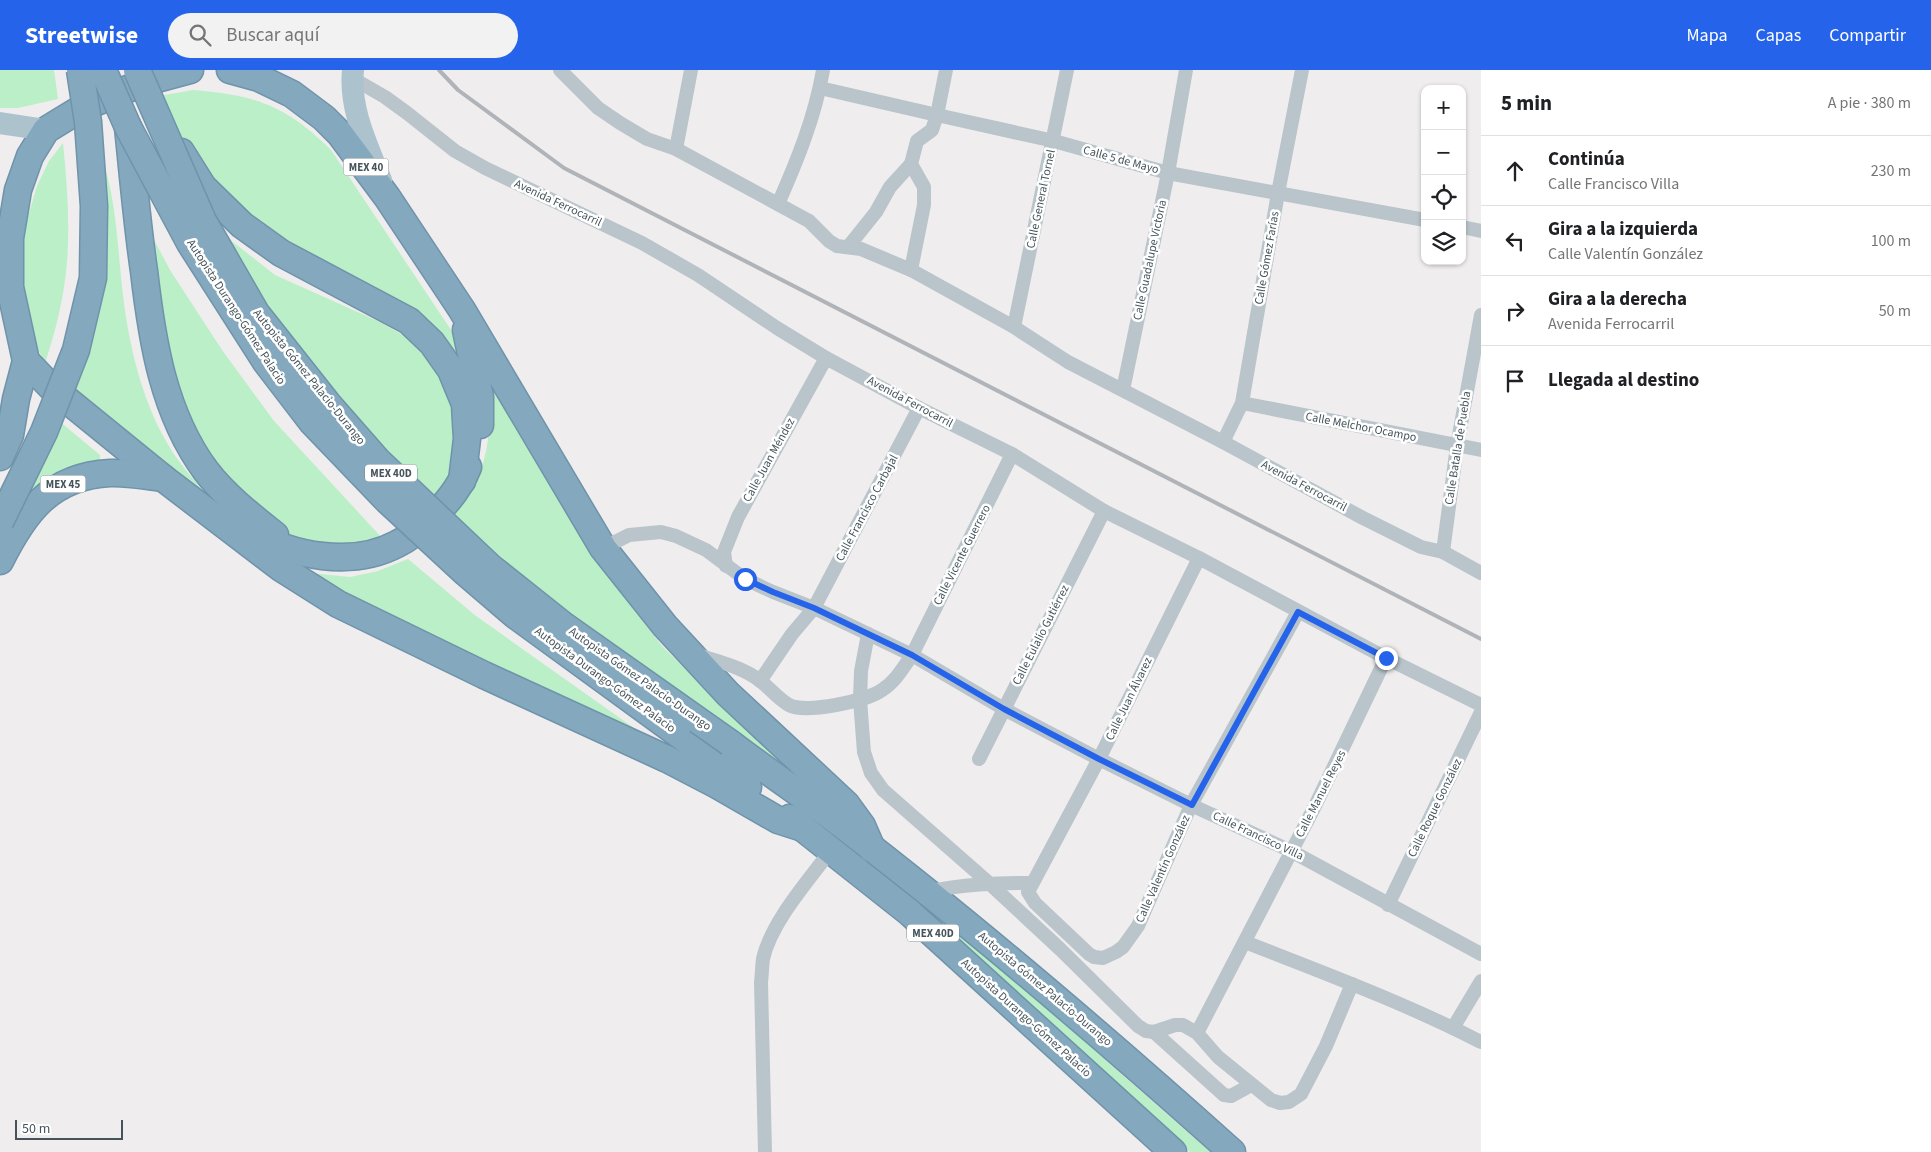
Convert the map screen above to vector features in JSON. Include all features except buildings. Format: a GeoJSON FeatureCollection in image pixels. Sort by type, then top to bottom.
{"type":"FeatureCollection","features":[{"type":"Feature","properties":{"kind":"highway"},"geometry":{"type":"LineString","coordinates":[[0,522],[44,432],[76,350],[93,278],[94,206],[88,122],[80,70]]}},
{"type":"Feature","properties":{"kind":"highway","name":"MEX 40D"},"geometry":{"type":"LineString","coordinates":[[103,70],[128,127]]}},
{"type":"Feature","properties":{"kind":"highway","name":"MEX 40D"},"geometry":{"type":"LineString","coordinates":[[137,70],[156,112]]}},
{"type":"Feature","properties":{"kind":"highway"},"geometry":{"type":"LineString","coordinates":[[0,457],[10,435],[16,399],[26,361],[10,287],[10,238],[18,190],[30,156],[46,130],[82,108],[142,83],[190,70]]}},
{"type":"Feature","properties":{"kind":"highway","name":"MEX 40"},"geometry":{"type":"LineString","coordinates":[[26,361],[51,387],[185,495],[254,534],[298,552],[348,557],[373,554],[396,545],[416,532],[442,508],[462,482],[479,437],[480,397],[462,310],[387,197],[340,134],[307,104],[292,94],[259,78],[230,70]]}},
{"type":"Feature","properties":{"kind":"highway"},"geometry":{"type":"LineString","coordinates":[[156,112],[203,187],[242,225],[280,253],[409,321],[432,343],[451,370],[465,404],[467,439],[462,482]]}},
{"type":"Feature","properties":{"kind":"highway","name":"Autopista Gómez Palacio-Durango"},"geometry":{"type":"LineString","coordinates":[[156,112],[203,221],[256,313],[328,404],[378,461],[490,567],[563,624],[730,743],[927,892],[1023,969],[1232,1152]]}},
{"type":"Feature","properties":{"kind":"highway"},"geometry":{"type":"LineString","coordinates":[[128,127],[151,329],[160,372],[187,440],[206,471],[227,494],[245,511],[298,552]]}},
{"type":"Feature","properties":{"kind":"highway","name":"Autopista Durango-Gómez Palacio"},"geometry":{"type":"LineString","coordinates":[[128,127],[190,243],[266,362],[312,422],[387,500],[466,573],[515,615],[803,828],[910,913],[1174,1152]]}},
{"type":"Feature","properties":{"kind":"highway"},"geometry":{"type":"LineString","coordinates":[[462,310],[603,548],[688,652],[741,707],[846,804],[862,826],[872,849]]}},
{"type":"Feature","properties":{"kind":"highway","name":"MEX 45"},"geometry":{"type":"LineString","coordinates":[[0,561],[30,511],[47,494],[64,484],[89,476],[108,473],[163,478]]}},
{"type":"Feature","properties":{"kind":"highway"},"geometry":{"type":"LineString","coordinates":[[185,495],[281,568],[338,604],[484,675],[667,759],[778,820],[803,828]]}},
{"type":"Feature","properties":{"kind":"main road","name":"MEX 40"},"geometry":{"type":"LineString","coordinates":[[353,74],[352,94],[358,123],[387,197]]}},
{"type":"Feature","properties":{"kind":"main road"},"geometry":{"type":"LineString","coordinates":[[0,123],[46,130]]}},
{"type":"Feature","properties":{"kind":"main road"},"geometry":{"type":"LineString","coordinates":[[0,261],[10,287]]}},
{"type":"Feature","properties":{"kind":"street","name":"Avenida Ferrocarril"},"geometry":{"type":"LineString","coordinates":[[560,70],[598,108],[620,123],[647,139],[676,149],[809,221],[828,241],[837,246],[861,249],[911,270],[1014,327],[1068,362],[1393,533],[1421,547],[1443,552],[1481,573]]}},
{"type":"Feature","properties":{"kind":"street"},"geometry":{"type":"LineString","coordinates":[[676,149],[691,70]]}},
{"type":"Feature","properties":{"kind":"street"},"geometry":{"type":"LineString","coordinates":[[778,204],[802,150],[824,70]]}},
{"type":"Feature","properties":{"kind":"street"},"geometry":{"type":"LineString","coordinates":[[848,247],[876,212],[890,187],[911,164],[917,141],[932,130],[937,116],[946,70]]}},
{"type":"Feature","properties":{"kind":"street","name":"Calle General Tornel"},"geometry":{"type":"LineString","coordinates":[[1014,327],[1054,141],[1067,70]]}},
{"type":"Feature","properties":{"kind":"street","name":"Calle Guadalupe Victoria"},"geometry":{"type":"LineString","coordinates":[[1123,390],[1168,173],[1186,70]]}},
{"type":"Feature","properties":{"kind":"street","name":"Calle Gómez Farías"},"geometry":{"type":"LineString","coordinates":[[1223,442],[1242,403],[1278,193],[1302,70]]}},
{"type":"Feature","properties":{"kind":"street","name":"Avenida Ferrocarril"},"geometry":{"type":"LineString","coordinates":[[353,74],[400,107],[455,151],[485,168],[642,243],[698,275],[826,358],[919,408],[1012,454],[1104,511],[1199,558],[1386,658],[1481,705]]}},
{"type":"Feature","properties":{"kind":"street","name":"Calle 5 de Mayo"},"geometry":{"type":"LineString","coordinates":[[820,88],[1054,141],[1168,173],[1421,219]]}},
{"type":"Feature","properties":{"kind":"street"},"geometry":{"type":"LineString","coordinates":[[911,164],[924,187],[924,205],[911,270]]}},
{"type":"Feature","properties":{"kind":"street"},"geometry":{"type":"LineString","coordinates":[[1466,228],[1481,231]]}},
{"type":"Feature","properties":{"kind":"street","name":"Calle Batalla de Puebla"},"geometry":{"type":"LineString","coordinates":[[1443,552],[1457,446],[1481,315]]}},
{"type":"Feature","properties":{"kind":"street","name":"Calle Juan Méndez"},"geometry":{"type":"LineString","coordinates":[[726,566],[724,552],[738,517],[826,358]]}},
{"type":"Feature","properties":{"kind":"street","name":"Calle Melchor Ocampo"},"geometry":{"type":"LineString","coordinates":[[1242,403],[1481,450]]}},
{"type":"Feature","properties":{"kind":"street","name":"Calle Francisco Carbajal"},"geometry":{"type":"LineString","coordinates":[[760,681],[792,634],[814,608],[919,408]]}},
{"type":"Feature","properties":{"kind":"street","name":"Calle Vicente Guerrero"},"geometry":{"type":"LineString","coordinates":[[688,652],[741,670],[760,681],[788,705],[795,707],[829,706],[873,696],[895,679],[912,655],[1012,454]]}},
{"type":"Feature","properties":{"kind":"street","name":"Calle Eulalio Gutiérrez"},"geometry":{"type":"LineString","coordinates":[[979,759],[1104,511]]}},
{"type":"Feature","properties":{"kind":"street","name":"Calle Francisco Villa"},"geometry":{"type":"LineString","coordinates":[[603,548],[629,535],[661,532],[676,536],[706,550],[745,579],[814,608],[912,655],[1004,709],[1099,759],[1291,851],[1481,954]]}},
{"type":"Feature","properties":{"kind":"street","name":"Calle Juan Álvarez"},"geometry":{"type":"LineString","coordinates":[[1030,887],[1063,830],[1199,558]]}},
{"type":"Feature","properties":{"kind":"street","name":"Calle Valentín González"},"geometry":{"type":"LineString","coordinates":[[1078,967],[1098,957],[1116,952],[1138,926],[1192,805],[1298,612]]}},
{"type":"Feature","properties":{"kind":"street"},"geometry":{"type":"LineString","coordinates":[[868,634],[861,671],[860,700],[864,752],[871,773],[883,790],[989,883],[1138,1026],[1146,1031],[1154,1032],[1175,1025],[1183,1025],[1196,1033],[1218,1057],[1251,1085],[1271,1100],[1284,1103],[1295,1100],[1307,1085],[1352,984]]}},
{"type":"Feature","properties":{"kind":"street","name":"Calle Manuel Reyes"},"geometry":{"type":"LineString","coordinates":[[1196,1033],[1352,731],[1386,658]]}},
{"type":"Feature","properties":{"kind":"street","name":"Calle Roque González"},"geometry":{"type":"LineString","coordinates":[[1388,905],[1481,712]]}},
{"type":"Feature","properties":{"kind":"street"},"geometry":{"type":"LineString","coordinates":[[765,1152],[761,982],[763,959],[776,926],[831,850]]}},
{"type":"Feature","properties":{"kind":"street"},"geometry":{"type":"LineString","coordinates":[[927,892],[989,883],[1030,887],[1035,903],[1098,957]]}},
{"type":"Feature","properties":{"kind":"street"},"geometry":{"type":"LineString","coordinates":[[1244,942],[1352,984],[1481,1042]]}},
{"type":"Feature","properties":{"kind":"street"},"geometry":{"type":"LineString","coordinates":[[1453,1028],[1481,981]]}},
{"type":"Feature","properties":{"kind":"street"},"geometry":{"type":"LineString","coordinates":[[1154,1032],[1224,1095],[1231,1096],[1251,1085]]}},
{"type":"Feature","properties":{"kind":"green space"},"geometry":{"type":"Polygon","coordinates":[[[0,70],[54,70],[58,99],[18,108],[0,108],[0,70]]]}},
{"type":"Feature","properties":{"kind":"green space"},"geometry":{"type":"Polygon","coordinates":[[[193,90],[234,95],[268,105],[299,122],[331,150],[451,330],[462,357],[463,373],[288,253],[204,182],[153,97],[193,90]]]}},
{"type":"Feature","properties":{"kind":"green space"},"geometry":{"type":"Polygon","coordinates":[[[63,143],[68,202],[67,262],[59,313],[45,363],[34,342],[21,290],[23,234],[37,186],[49,161],[63,143]]]}},
{"type":"Feature","properties":{"kind":"green space"},"geometry":{"type":"Polygon","coordinates":[[[102,157],[113,202],[127,325],[146,399],[167,444],[181,464],[220,510],[59,382],[72,343],[102,157]]]}},
{"type":"Feature","properties":{"kind":"green space"},"geometry":{"type":"Polygon","coordinates":[[[136,206],[170,270],[222,350],[274,421],[383,539],[371,544],[312,546],[266,525],[181,418],[136,206]]]}},
{"type":"Feature","properties":{"kind":"green space"},"geometry":{"type":"Polygon","coordinates":[[[196,213],[275,275],[380,322],[408,338],[427,356],[441,377],[451,402],[455,429],[453,457],[446,483],[432,504],[360,431],[196,213]]]}},
{"type":"Feature","properties":{"kind":"green space"},"geometry":{"type":"Polygon","coordinates":[[[488,373],[566,512],[624,597],[662,646],[826,807],[627,662],[450,519],[474,484],[484,458],[489,430],[488,373]]]}},
{"type":"Feature","properties":{"kind":"green space"},"geometry":{"type":"Polygon","coordinates":[[[53,416],[100,455],[100,460],[64,469],[48,477],[34,488],[16,510],[53,416]]]}},
{"type":"Feature","properties":{"kind":"green space"},"geometry":{"type":"Polygon","coordinates":[[[408,559],[476,616],[682,762],[290,571],[350,577],[378,571],[408,559]]]}},
{"type":"Feature","properties":{"kind":"green space"},"geometry":{"type":"Polygon","coordinates":[[[787,802],[918,895],[1210,1152],[1190,1152],[913,903],[787,802]]]}},
{"type":"Feature","properties":{"kind":"railway"},"geometry":{"type":"LineString","coordinates":[[439,70],[458,90],[564,168],[1481,639]]}},
{"type":"Feature","properties":{"kind":"route"},"geometry":{"type":"LineString","coordinates":[[745,579],[814,608],[912,655],[1004,709],[1192,805],[1298,612],[1386,658]]}}]}
